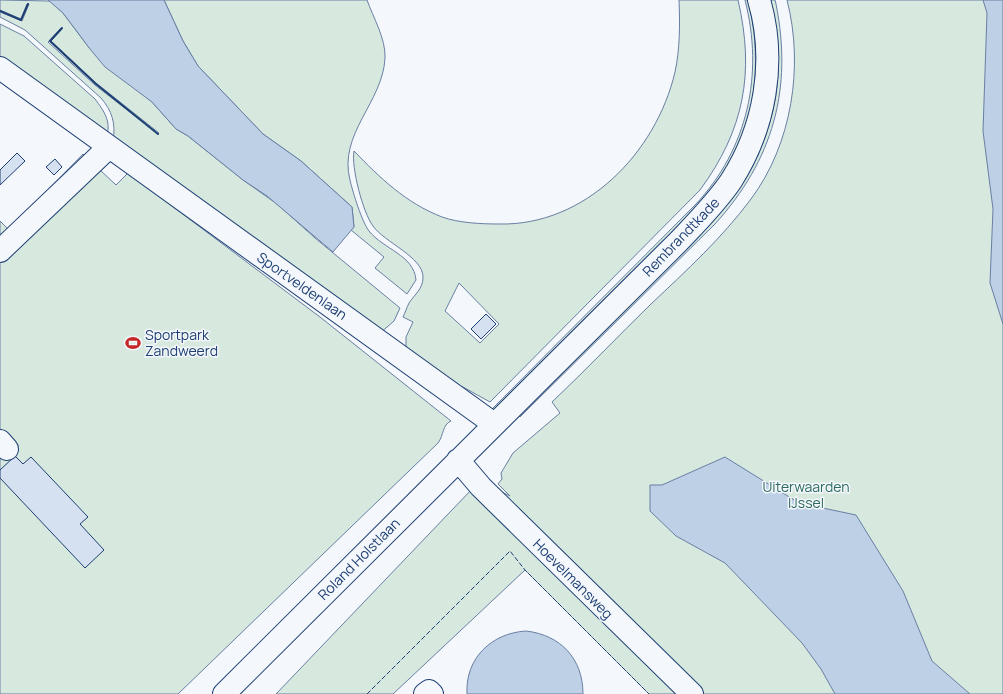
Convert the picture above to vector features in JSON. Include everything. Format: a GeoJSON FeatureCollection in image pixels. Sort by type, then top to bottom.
{"type":"FeatureCollection","features":[{"type":"Feature","properties":{"kind":"street","name":"Rembrandtkade"},"geometry":{"type":"LineString","coordinates":[[494,424],[679,241],[706,212],[730,182],[752,140],[765,91],[767,38],[759,0]]}},
{"type":"Feature","properties":{"kind":"street","name":"Sportveldenlaan"},"geometry":{"type":"LineString","coordinates":[[0,68],[494,424]]}},
{"type":"Feature","properties":{"kind":"street"},"geometry":{"type":"LineString","coordinates":[[0,251],[109,147]]}},
{"type":"Feature","properties":{"kind":"street","name":"Roland Holstlaan"},"geometry":{"type":"LineString","coordinates":[[224,694],[494,424]]}},
{"type":"Feature","properties":{"kind":"street","name":"Hoevelmansweg"},"geometry":{"type":"LineString","coordinates":[[458,460],[481,487],[692,694]]}},
{"type":"Feature","properties":{"kind":"street"},"geometry":{"type":"LineString","coordinates":[[426,694],[429,691],[432,694]]}},
{"type":"Feature","properties":{"kind":"green space"},"geometry":{"type":"Polygon","coordinates":[[[0,0],[50,1],[63,13],[90,49],[152,102],[176,129],[188,136],[243,180],[277,204],[315,238],[400,308],[394,321],[379,334],[113,141],[114,129],[112,118],[108,108],[101,98],[25,30],[0,17],[0,12],[22,21],[29,4],[27,4],[21,19],[0,10],[0,0]],[[61,28],[48,42],[95,85],[158,134],[159,133],[96,83],[51,41],[62,29],[61,28]]]}},
{"type":"Feature","properties":{"kind":"green space"},"geometry":{"type":"Polygon","coordinates":[[[164,0],[367,0],[381,36],[385,51],[385,58],[377,89],[355,133],[350,148],[348,163],[350,180],[355,199],[366,227],[382,243],[404,258],[414,271],[416,280],[407,294],[375,268],[384,257],[351,230],[354,227],[352,207],[301,161],[263,134],[198,66],[183,41],[164,0]]]}},
{"type":"Feature","properties":{"kind":"green space"},"geometry":{"type":"Polygon","coordinates":[[[679,0],[738,0],[743,27],[745,76],[742,100],[736,123],[715,168],[700,190],[490,402],[463,387],[457,386],[406,352],[406,337],[413,322],[403,317],[409,303],[422,285],[423,277],[417,263],[378,232],[369,220],[356,178],[354,168],[354,151],[394,189],[417,205],[442,217],[470,223],[499,224],[530,221],[560,212],[587,198],[612,179],[634,156],[652,130],[666,102],[677,63],[679,45],[679,0]],[[459,283],[445,311],[480,343],[499,324],[459,283]]]}},
{"type":"Feature","properties":{"kind":"green space"},"geometry":{"type":"Polygon","coordinates":[[[745,0],[748,0],[755,40],[754,82],[752,102],[747,122],[740,142],[731,160],[711,189],[688,216],[493,410],[492,409],[695,205],[713,183],[728,160],[739,135],[747,109],[752,83],[753,55],[745,0]]]}},
{"type":"Feature","properties":{"kind":"green space"},"geometry":{"type":"Polygon","coordinates":[[[770,0],[775,0],[781,35],[782,65],[779,94],[774,122],[764,149],[751,175],[735,200],[715,224],[520,417],[519,414],[737,190],[751,167],[762,145],[770,122],[778,75],[778,51],[770,0]]]}},
{"type":"Feature","properties":{"kind":"green space","name":"Uiterwaarden IJssel"},"geometry":{"type":"Polygon","coordinates":[[[787,0],[1003,0],[1003,694],[697,694],[502,502],[502,492],[510,496],[498,484],[502,479],[501,473],[513,453],[560,413],[552,402],[716,241],[751,199],[765,177],[776,154],[785,129],[791,104],[794,77],[794,51],[792,25],[787,0]]]}},
{"type":"Feature","properties":{"kind":"green space"},"geometry":{"type":"Polygon","coordinates":[[[0,24],[24,36],[95,99],[106,116],[108,126],[107,136],[0,58],[0,24]]]}},
{"type":"Feature","properties":{"kind":"green space","name":"Sportpark Zandweerd"},"geometry":{"type":"Polygon","coordinates":[[[83,154],[116,185],[128,173],[320,317],[451,421],[446,425],[438,443],[178,694],[0,694],[0,221],[9,230],[83,154]]]}},
{"type":"Feature","properties":{"kind":"green space"},"geometry":{"type":"Polygon","coordinates":[[[473,488],[682,694],[649,694],[525,570],[393,694],[276,694],[473,488]]]}},
{"type":"Feature","properties":{"kind":"water"},"geometry":{"type":"Polygon","coordinates":[[[48,0],[164,0],[183,41],[198,66],[263,134],[301,161],[352,207],[354,227],[333,252],[267,196],[243,180],[188,136],[176,129],[152,102],[105,67],[63,13],[48,0]]]}},
{"type":"Feature","properties":{"kind":"water"},"geometry":{"type":"Polygon","coordinates":[[[983,0],[1003,0],[1003,324],[990,283],[993,209],[983,131],[987,13],[983,0]]]}},
{"type":"Feature","properties":{"kind":"water"},"geometry":{"type":"Polygon","coordinates":[[[725,457],[799,503],[856,515],[903,591],[932,661],[970,694],[835,694],[821,669],[802,643],[725,563],[676,536],[650,511],[650,485],[662,485],[725,457]]]}},
{"type":"Feature","properties":{"kind":"water"},"geometry":{"type":"Polygon","coordinates":[[[526,631],[538,633],[550,638],[559,643],[568,651],[579,670],[583,694],[467,694],[471,669],[483,650],[492,642],[502,637],[526,631]]]}},
{"type":"Feature","properties":{"kind":"building"},"geometry":{"type":"Polygon","coordinates":[[[17,153],[25,161],[0,185],[0,170],[17,153]]]}},
{"type":"Feature","properties":{"kind":"building"},"geometry":{"type":"Polygon","coordinates":[[[55,159],[62,167],[54,175],[46,167],[55,159]]]}},
{"type":"Feature","properties":{"kind":"building"},"geometry":{"type":"Polygon","coordinates":[[[486,314],[496,324],[481,339],[471,329],[486,314]]]}},
{"type":"Feature","properties":{"kind":"building"},"geometry":{"type":"Polygon","coordinates":[[[15,456],[23,464],[31,457],[88,517],[80,524],[104,550],[85,568],[0,478],[0,470],[15,456]]]}},
{"type":"Feature","properties":{"kind":"fence"},"geometry":{"type":"LineString","coordinates":[[367,694],[510,551],[525,570],[649,694]]}},
{"type":"Feature","properties":{"kind":"wall"},"geometry":{"type":"LineString","coordinates":[[0,11],[21,20],[28,4]]}},
{"type":"Feature","properties":{"kind":"wall"},"geometry":{"type":"LineString","coordinates":[[62,28],[50,41],[96,84],[158,134]]}},
{"type":"Feature","properties":{"kind":"place","name":"Sportpark Zandweerd"},"geometry":{"type":"Point","coordinates":[133,343]}}]}
